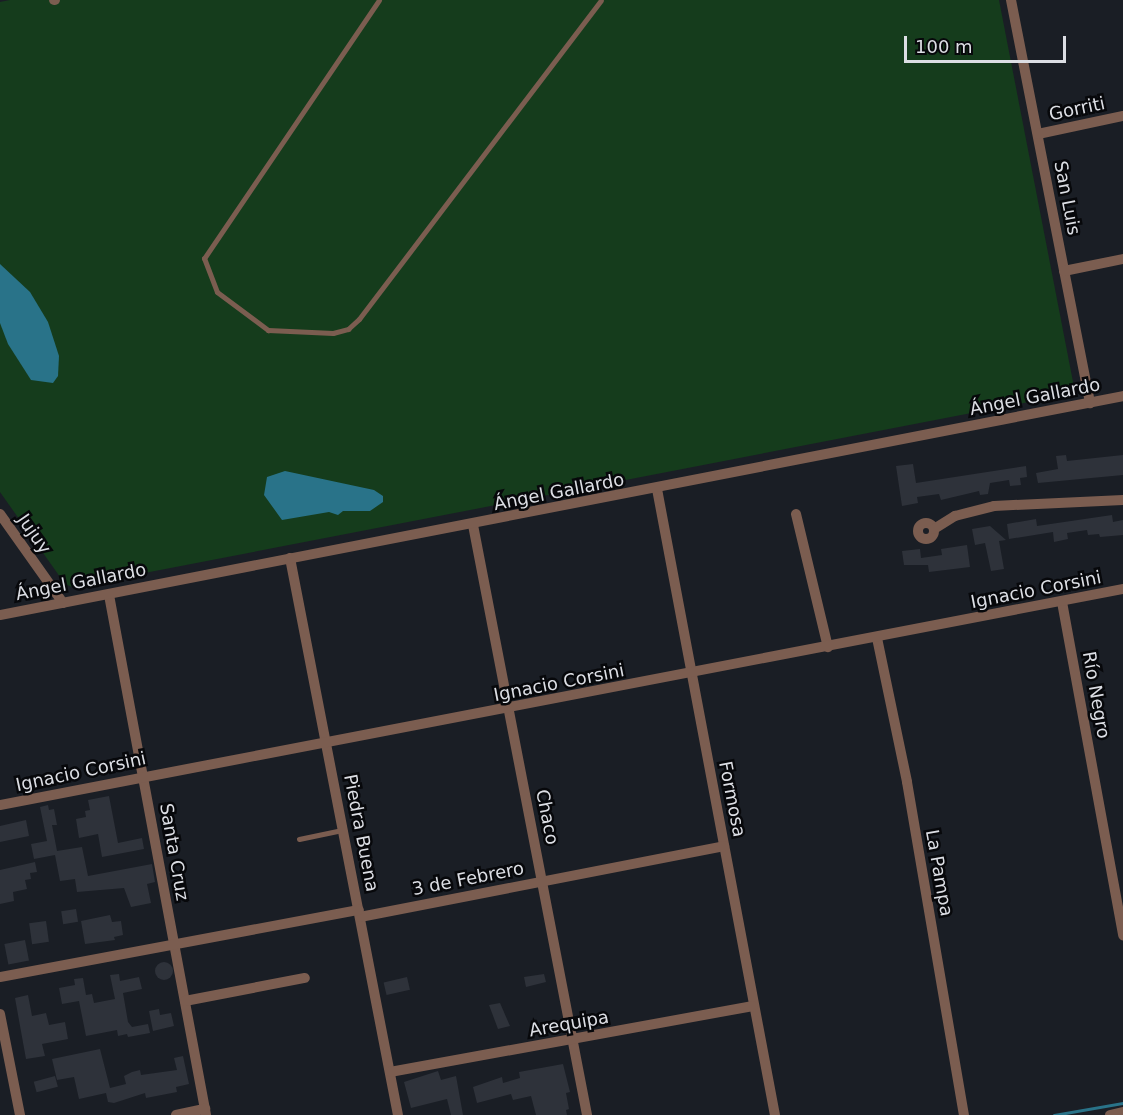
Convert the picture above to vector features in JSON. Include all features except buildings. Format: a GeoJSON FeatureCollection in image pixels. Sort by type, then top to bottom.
{"type":"FeatureCollection","features":[{"type":"Feature","properties":{"kind":"street","name":"San Luis"},"geometry":{"type":"LineString","coordinates":[[1011,0],[1090,403]]}},
{"type":"Feature","properties":{"kind":"street","name":"Gorriti"},"geometry":{"type":"LineString","coordinates":[[1038,134],[1123,116]]}},
{"type":"Feature","properties":{"kind":"street"},"geometry":{"type":"LineString","coordinates":[[1064,271],[1123,259]]}},
{"type":"Feature","properties":{"kind":"street","name":"Ángel Gallardo"},"geometry":{"type":"LineString","coordinates":[[0,615],[473,525],[1123,396]]}},
{"type":"Feature","properties":{"kind":"street","name":"Formosa"},"geometry":{"type":"LineString","coordinates":[[657,489],[775,1115]]}},
{"type":"Feature","properties":{"kind":"street"},"geometry":{"type":"LineString","coordinates":[[934,529],[956,516],[993,506],[1123,500]]}},
{"type":"Feature","properties":{"kind":"street","name":"Jujuy"},"geometry":{"type":"LineString","coordinates":[[0,514],[63,603]]}},
{"type":"Feature","properties":{"kind":"street"},"geometry":{"type":"LineString","coordinates":[[795,514],[828,647]]}},
{"type":"Feature","properties":{"kind":"street","name":"Chaco"},"geometry":{"type":"LineString","coordinates":[[473,525],[587,1115]]}},
{"type":"Feature","properties":{"kind":"street","name":"Piedra Buena"},"geometry":{"type":"LineString","coordinates":[[290,558],[398,1115]]}},
{"type":"Feature","properties":{"kind":"street","name":"Ignacio Corsini"},"geometry":{"type":"LineString","coordinates":[[0,805],[144,776],[692,675],[1123,589]]}},
{"type":"Feature","properties":{"kind":"street","name":"Santa Cruz"},"geometry":{"type":"LineString","coordinates":[[109,595],[206,1112]]}},
{"type":"Feature","properties":{"kind":"street","name":"Río Negro"},"geometry":{"type":"LineString","coordinates":[[1062,602],[1123,935]]}},
{"type":"Feature","properties":{"kind":"street","name":"La Pampa"},"geometry":{"type":"LineString","coordinates":[[877,638],[907,782],[964,1115]]}},
{"type":"Feature","properties":{"kind":"street","name":"3 de Febrero"},"geometry":{"type":"LineString","coordinates":[[0,977],[542,881],[724,846]]}},
{"type":"Feature","properties":{"kind":"street"},"geometry":{"type":"LineString","coordinates":[[185,1001],[305,978]]}},
{"type":"Feature","properties":{"kind":"street","name":"Arequipa"},"geometry":{"type":"LineString","coordinates":[[390,1072],[753,1006]]}},
{"type":"Feature","properties":{"kind":"street"},"geometry":{"type":"LineString","coordinates":[[0,1014],[20,1115]]}},
{"type":"Feature","properties":{"kind":"street"},"geometry":{"type":"LineString","coordinates":[[176,1115],[206,1112]]}},
{"type":"Feature","properties":{"kind":"street"},"geometry":{"type":"LineString","coordinates":[[1110,1115],[1123,1113]]}},
{"type":"Feature","properties":{"kind":"lane"},"geometry":{"type":"LineString","coordinates":[[380,0],[204,258],[217,292],[268,330],[333,333],[348,329],[359,319],[601,0]]}},
{"type":"Feature","properties":{"kind":"lane"},"geometry":{"type":"LineString","coordinates":[[299,839],[344,830]]}},
{"type":"Feature","properties":{"kind":"green space"},"geometry":{"type":"Polygon","coordinates":[[[10,0],[999,0],[1074,387],[1070,394],[72,587],[65,584],[0,492],[0,2],[10,0]]]}},
{"type":"Feature","properties":{"kind":"water"},"geometry":{"type":"Polygon","coordinates":[[[0,264],[30,292],[48,322],[59,356],[58,376],[53,383],[31,380],[8,344],[0,323],[0,264]]]}},
{"type":"Feature","properties":{"kind":"water"},"geometry":{"type":"Polygon","coordinates":[[[285,471],[374,490],[383,496],[383,502],[370,511],[343,511],[338,515],[329,512],[282,520],[264,495],[267,477],[285,471]]]}},
{"type":"Feature","properties":{"kind":"waterway"},"geometry":{"type":"LineString","coordinates":[[1054,1115],[1123,1103]]}}]}
